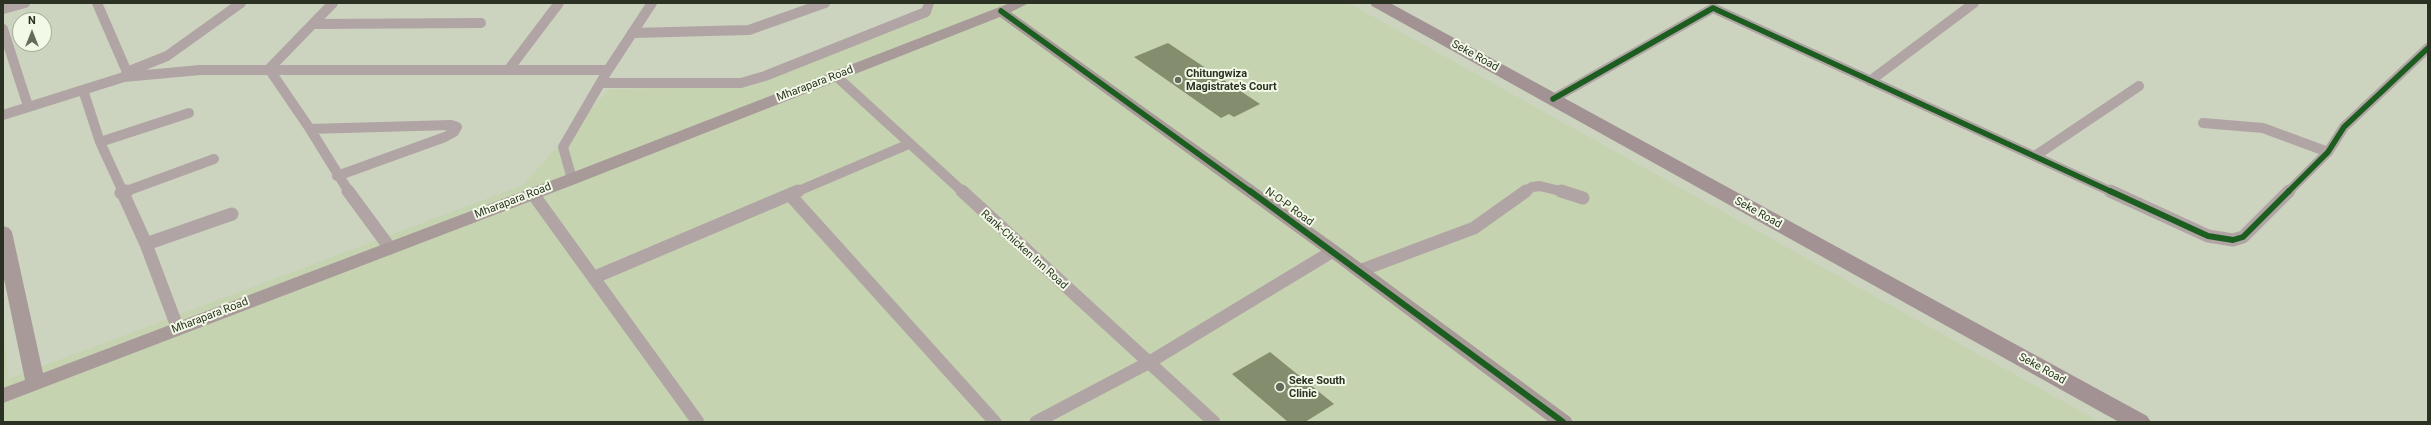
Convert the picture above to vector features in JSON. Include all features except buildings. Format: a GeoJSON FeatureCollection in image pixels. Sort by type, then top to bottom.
{"type":"FeatureCollection","features":[{"type":"Feature","properties":{"kind":"main road","name":"Seke Road"},"geometry":{"type":"LineString","coordinates":[[1378,3],[2139,422]]}},
{"type":"Feature","properties":{"kind":"street"},"geometry":{"type":"LineString","coordinates":[[3,9],[25,3]]}},
{"type":"Feature","properties":{"kind":"street"},"geometry":{"type":"LineString","coordinates":[[97,3],[126,74]]}},
{"type":"Feature","properties":{"kind":"street"},"geometry":{"type":"LineString","coordinates":[[3,115],[83,90],[126,74],[167,56],[241,3]]}},
{"type":"Feature","properties":{"kind":"street"},"geometry":{"type":"LineString","coordinates":[[269,69],[334,3]]}},
{"type":"Feature","properties":{"kind":"street"},"geometry":{"type":"LineString","coordinates":[[509,69],[559,3]]}},
{"type":"Feature","properties":{"kind":"street"},"geometry":{"type":"LineString","coordinates":[[572,178],[563,147],[608,70],[652,3]]}},
{"type":"Feature","properties":{"kind":"street"},"geometry":{"type":"LineString","coordinates":[[632,33],[748,30],[825,3]]}},
{"type":"Feature","properties":{"kind":"street"},"geometry":{"type":"LineString","coordinates":[[601,82],[741,83],[765,76],[926,12],[929,3]]}},
{"type":"Feature","properties":{"kind":"street","name":"Mharapara Road"},"geometry":{"type":"LineString","coordinates":[[3,396],[533,194],[1022,3]]}},
{"type":"Feature","properties":{"kind":"street"},"geometry":{"type":"LineString","coordinates":[[1870,81],[1974,3]]}},
{"type":"Feature","properties":{"kind":"street"},"geometry":{"type":"LineString","coordinates":[[1553,100],[1713,8],[2208,236],[2233,240],[2243,237],[2328,152],[2344,127],[2428,48]]}},
{"type":"Feature","properties":{"kind":"street","name":"N-O-P Road"},"geometry":{"type":"LineString","coordinates":[[1001,11],[1333,251],[1563,422]]}},
{"type":"Feature","properties":{"kind":"street"},"geometry":{"type":"LineString","coordinates":[[313,24],[481,23]]}},
{"type":"Feature","properties":{"kind":"street"},"geometry":{"type":"LineString","coordinates":[[3,29],[28,106]]}},
{"type":"Feature","properties":{"kind":"street"},"geometry":{"type":"LineString","coordinates":[[126,74],[200,70],[269,69],[608,70]]}},
{"type":"Feature","properties":{"kind":"street"},"geometry":{"type":"LineString","coordinates":[[269,69],[310,129],[338,176],[390,248]]}},
{"type":"Feature","properties":{"kind":"street","name":"Rank-Chicken Inn Road"},"geometry":{"type":"LineString","coordinates":[[836,76],[1214,422]]}},
{"type":"Feature","properties":{"kind":"street"},"geometry":{"type":"LineString","coordinates":[[2035,156],[2138,86]]}},
{"type":"Feature","properties":{"kind":"street"},"geometry":{"type":"LineString","coordinates":[[83,90],[100,142],[121,192],[146,244],[178,329]]}},
{"type":"Feature","properties":{"kind":"street"},"geometry":{"type":"LineString","coordinates":[[100,142],[189,113]]}},
{"type":"Feature","properties":{"kind":"street"},"geometry":{"type":"LineString","coordinates":[[2203,123],[2263,128],[2284,134],[2328,152]]}},
{"type":"Feature","properties":{"kind":"street"},"geometry":{"type":"LineString","coordinates":[[310,129],[357,126],[451,125],[457,127],[454,132],[445,137],[338,176]]}},
{"type":"Feature","properties":{"kind":"street"},"geometry":{"type":"LineString","coordinates":[[595,277],[909,144]]}},
{"type":"Feature","properties":{"kind":"street"},"geometry":{"type":"LineString","coordinates":[[121,192],[214,159]]}},
{"type":"Feature","properties":{"kind":"street"},"geometry":{"type":"LineString","coordinates":[[1359,271],[1474,228],[1532,187],[1540,186],[1552,188],[1583,198]]}},
{"type":"Feature","properties":{"kind":"street"},"geometry":{"type":"LineString","coordinates":[[533,194],[595,277],[698,422]]}},
{"type":"Feature","properties":{"kind":"street"},"geometry":{"type":"LineString","coordinates":[[790,194],[995,422]]}},
{"type":"Feature","properties":{"kind":"street"},"geometry":{"type":"LineString","coordinates":[[146,244],[232,214]]}},
{"type":"Feature","properties":{"kind":"street"},"geometry":{"type":"LineString","coordinates":[[3,232],[35,383]]}},
{"type":"Feature","properties":{"kind":"street"},"geometry":{"type":"LineString","coordinates":[[1036,422],[1148,363],[1333,251]]}},
{"type":"Feature","properties":{"kind":"shaded area"},"geometry":{"type":"Polygon","coordinates":[[[933,3],[1349,3],[2100,422],[3,422],[3,299],[8,379],[523,185],[609,89],[748,87],[824,57],[933,3]]]}},
{"type":"Feature","properties":{"kind":"cycle path"},"geometry":{"type":"LineString","coordinates":[[1553,99],[1713,8],[2208,236],[2233,240],[2243,237],[2328,152],[2344,127],[2428,48]]}},
{"type":"Feature","properties":{"kind":"cycle path"},"geometry":{"type":"LineString","coordinates":[[1001,11],[1333,251],[1563,422]]}},
{"type":"Feature","properties":{"kind":"place","name":"Chitungwiza Magistrate's Court"},"geometry":{"type":"Point","coordinates":[1178,80]}},
{"type":"Feature","properties":{"kind":"place","name":"Seke South Clinic"},"geometry":{"type":"Point","coordinates":[1280,387]}}]}
